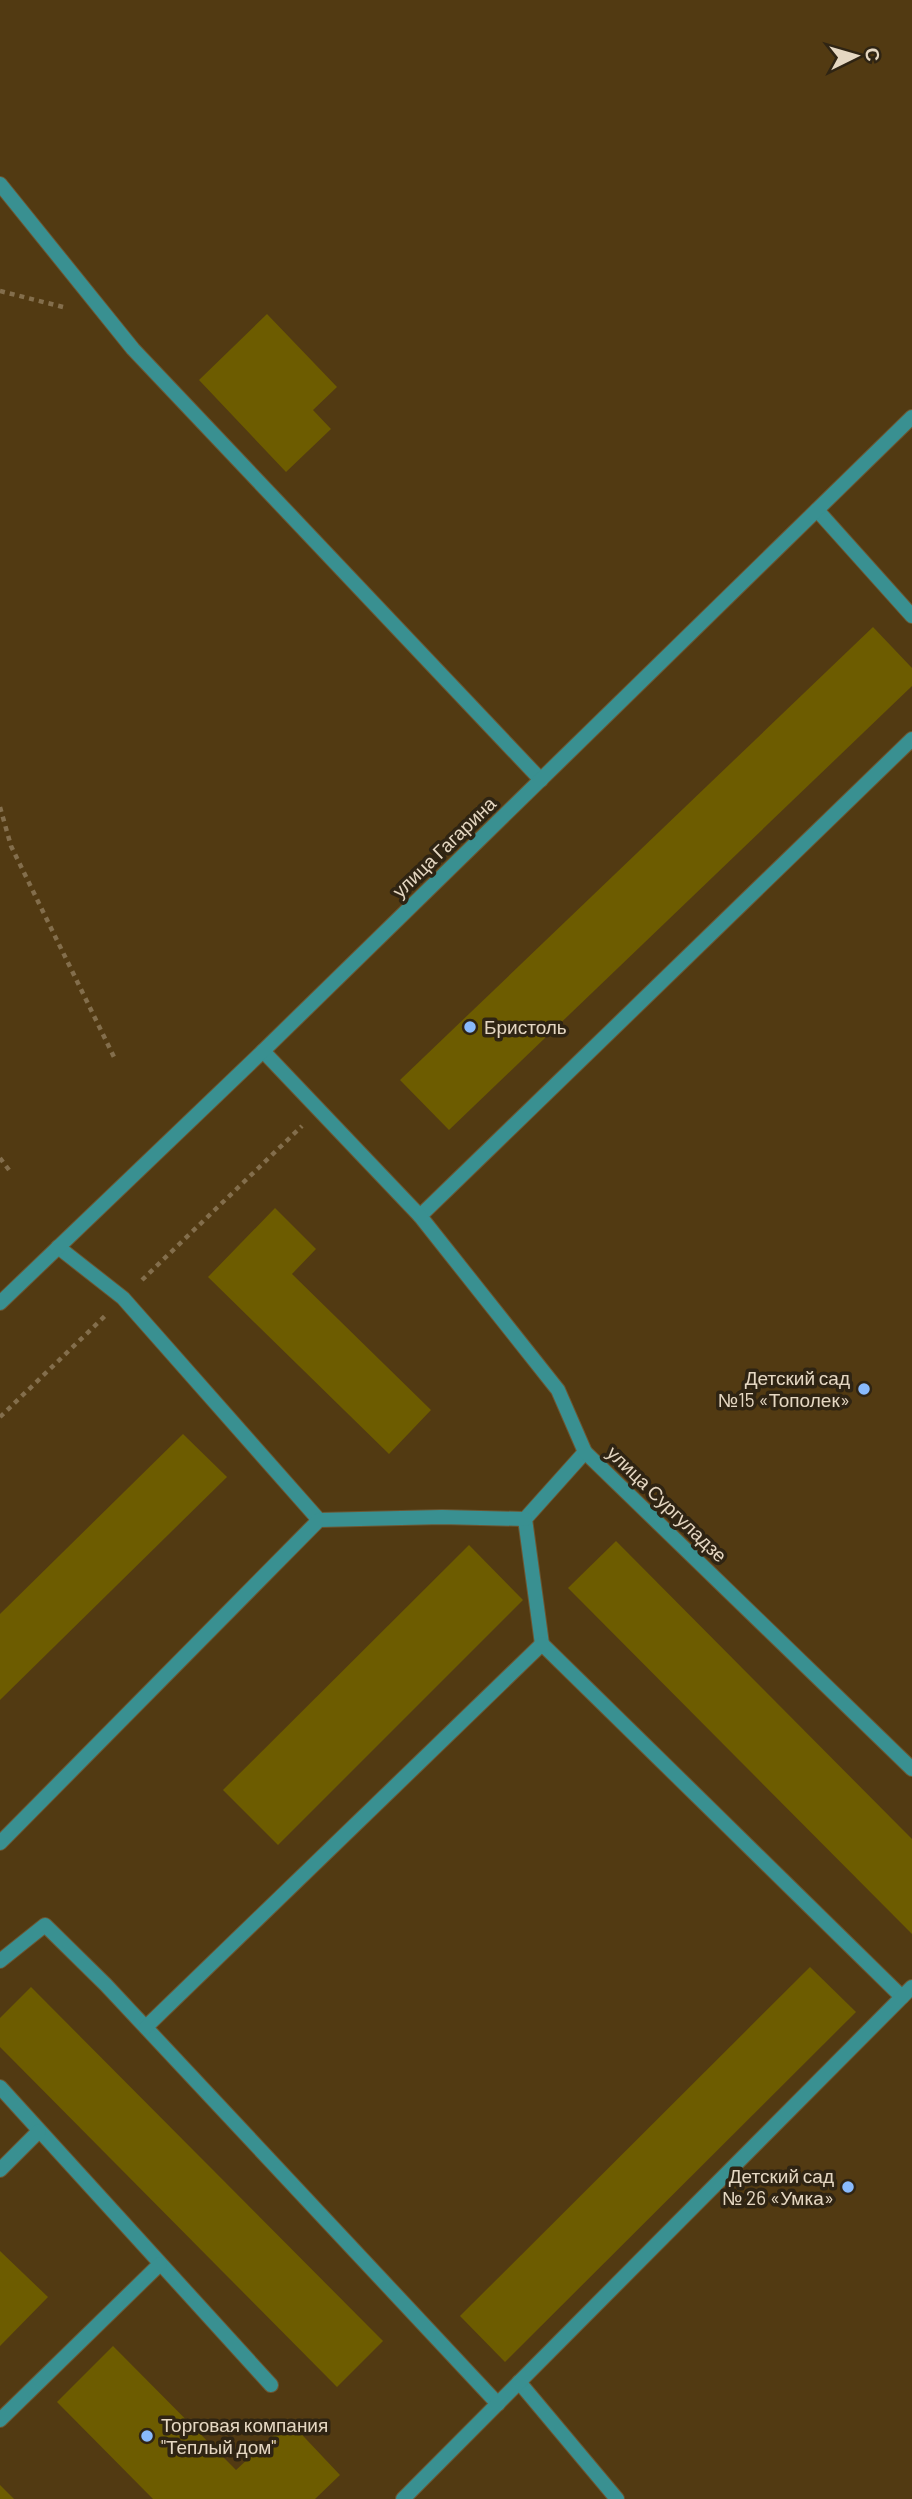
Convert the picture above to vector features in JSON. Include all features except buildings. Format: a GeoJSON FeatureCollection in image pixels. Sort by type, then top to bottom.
{"type":"FeatureCollection","features":[{"type":"Feature","properties":{"kind":"street"},"geometry":{"type":"LineString","coordinates":[[0,184],[142,359],[541,779]]}},
{"type":"Feature","properties":{"kind":"street","name":"улица Гагарина"},"geometry":{"type":"LineString","coordinates":[[0,1303],[263,1051],[912,417]]}},
{"type":"Feature","properties":{"kind":"street"},"geometry":{"type":"LineString","coordinates":[[817,510],[912,617]]}},
{"type":"Feature","properties":{"kind":"street"},"geometry":{"type":"LineString","coordinates":[[420,1216],[912,739]]}},
{"type":"Feature","properties":{"kind":"street","name":"улица Сургуладзе"},"geometry":{"type":"LineString","coordinates":[[263,1051],[420,1216],[558,1390],[585,1452],[912,1769]]}},
{"type":"Feature","properties":{"kind":"street"},"geometry":{"type":"LineString","coordinates":[[58,1247],[123,1298],[319,1520]]}},
{"type":"Feature","properties":{"kind":"street"},"geometry":{"type":"LineString","coordinates":[[0,1843],[319,1520],[442,1517],[525,1519],[585,1452]]}},
{"type":"Feature","properties":{"kind":"street"},"geometry":{"type":"LineString","coordinates":[[403,2499],[907,1992],[542,1644],[525,1519]]}},
{"type":"Feature","properties":{"kind":"street"},"geometry":{"type":"LineString","coordinates":[[146,2027],[542,1644]]}},
{"type":"Feature","properties":{"kind":"street"},"geometry":{"type":"LineString","coordinates":[[0,1962],[45,1925],[106,1984],[498,2404]]}},
{"type":"Feature","properties":{"kind":"street"},"geometry":{"type":"LineString","coordinates":[[0,2087],[271,2385]]}},
{"type":"Feature","properties":{"kind":"street"},"geometry":{"type":"LineString","coordinates":[[0,2170],[39,2131]]}},
{"type":"Feature","properties":{"kind":"street"},"geometry":{"type":"LineString","coordinates":[[0,2420],[160,2264]]}},
{"type":"Feature","properties":{"kind":"street"},"geometry":{"type":"LineString","coordinates":[[519,2382],[617,2499]]}},
{"type":"Feature","properties":{"kind":"path"},"geometry":{"type":"LineString","coordinates":[[0,291],[108,319]]}},
{"type":"Feature","properties":{"kind":"path"},"geometry":{"type":"LineString","coordinates":[[0,807],[11,846],[114,1057]]}},
{"type":"Feature","properties":{"kind":"path"},"geometry":{"type":"LineString","coordinates":[[0,1417],[319,1110]]}},
{"type":"Feature","properties":{"kind":"path"},"geometry":{"type":"LineString","coordinates":[[0,1158],[9,1170]]}},
{"type":"Feature","properties":{"kind":"place","name":"Бристоль"},"geometry":{"type":"Point","coordinates":[470,1027]}},
{"type":"Feature","properties":{"kind":"place","name":"Детский сад №15 «Тополек»"},"geometry":{"type":"Point","coordinates":[864,1389]}},
{"type":"Feature","properties":{"kind":"place","name":"Детский сад № 26 «Умка»"},"geometry":{"type":"Point","coordinates":[848,2187]}},
{"type":"Feature","properties":{"kind":"place","name":"Торговая компания \"Теплый дом\""},"geometry":{"type":"Point","coordinates":[147,2436]}}]}
